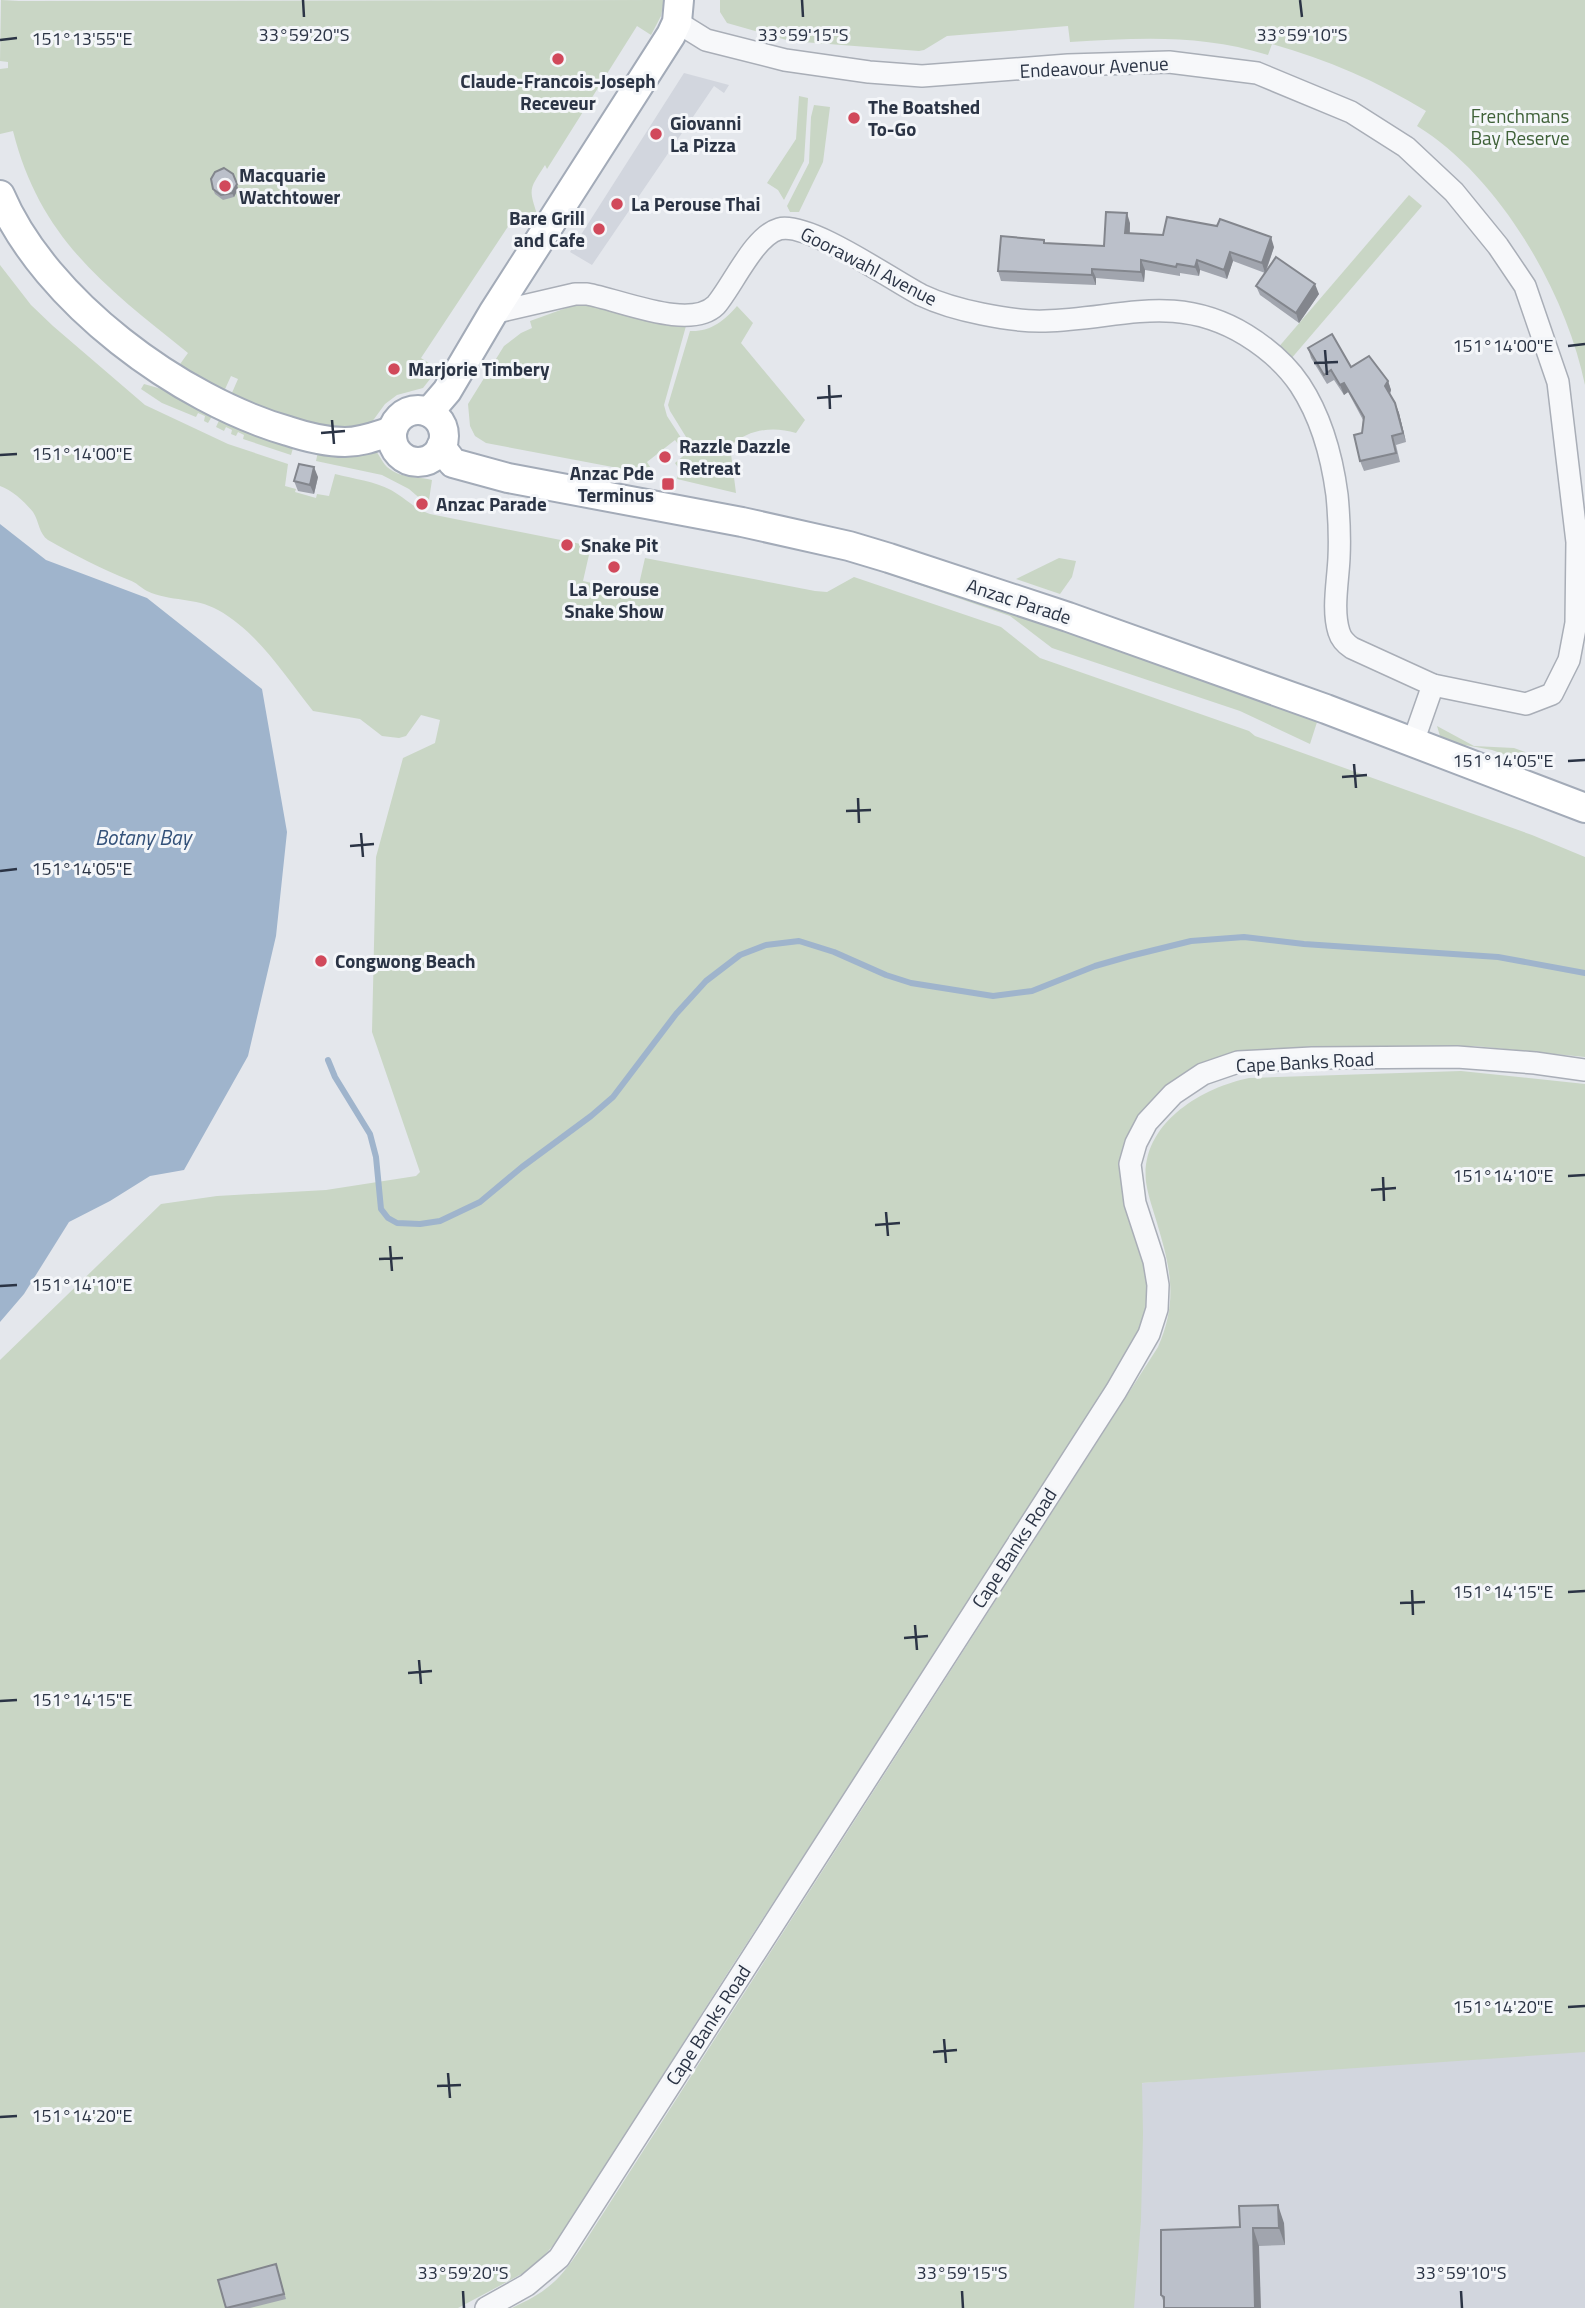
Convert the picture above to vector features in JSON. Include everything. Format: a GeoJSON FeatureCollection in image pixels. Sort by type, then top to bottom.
{"type":"FeatureCollection","features":[{"type":"Feature","properties":{"kind":"main road"},"geometry":{"type":"LineString","coordinates":[[429,412],[447,391],[493,313],[667,41],[678,11]]}},
{"type":"Feature","properties":{"kind":"main road"},"geometry":{"type":"LineString","coordinates":[[0,195],[21,234],[66,291],[117,337],[170,377],[231,410],[303,435],[349,442],[392,431]]}},
{"type":"Feature","properties":{"kind":"main road"},"geometry":{"type":"LineString","coordinates":[[417,409],[429,412],[439,420],[444,439],[434,456],[426,461],[410,461],[396,451],[391,439],[392,431],[396,420],[406,412],[417,409]]}},
{"type":"Feature","properties":{"kind":"main road","name":"Anzac Parade"},"geometry":{"type":"LineString","coordinates":[[441,447],[453,463],[508,478],[703,514],[849,546],[889,558],[1068,617],[1326,709],[1585,808]]}},
{"type":"Feature","properties":{"kind":"street","name":"Endeavour Avenue"},"geometry":{"type":"LineString","coordinates":[[678,11],[706,40],[785,60],[869,72],[922,76],[1068,65],[1169,62],[1258,73],[1351,112],[1406,147],[1454,191],[1498,246],[1525,286],[1558,382],[1577,542],[1576,623],[1569,660],[1552,694],[1526,704],[1433,685]]}},
{"type":"Feature","properties":{"kind":"street","name":"Goorawahl Avenue"},"geometry":{"type":"LineString","coordinates":[[493,313],[565,296],[587,294],[671,314],[695,316],[712,310],[769,233],[793,227],[816,236],[923,296],[982,314],[1041,321],[1170,310],[1210,317],[1240,331],[1272,353],[1301,386],[1316,417],[1330,457],[1337,497],[1340,554],[1337,616],[1339,635],[1352,648],[1433,685]]}},
{"type":"Feature","properties":{"kind":"street"},"geometry":{"type":"LineString","coordinates":[[1413,742],[1433,685]]}},
{"type":"Feature","properties":{"kind":"street","name":"Cape Banks Road"},"geometry":{"type":"LineString","coordinates":[[486,2308],[527,2285],[559,2258],[1116,1391],[1149,1334],[1157,1309],[1158,1285],[1154,1261],[1135,1203],[1130,1164],[1136,1143],[1147,1122],[1173,1094],[1203,1074],[1238,1062],[1312,1058],[1457,1057],[1585,1070]]}},
{"type":"Feature","properties":{"kind":"shaded area"},"geometry":{"type":"Polygon","coordinates":[[[684,73],[729,85],[724,93],[714,86],[592,265],[570,252],[684,73]]]}},
{"type":"Feature","properties":{"kind":"shaded area"},"geometry":{"type":"Polygon","coordinates":[[[1585,2051],[1585,2308],[775,2308],[1005,2097],[1301,2067],[1585,2051]]]}},
{"type":"Feature","properties":{"kind":"green space"},"geometry":{"type":"Polygon","coordinates":[[[1,0],[664,0],[661,16],[651,35],[637,26],[547,169],[545,165],[536,179],[532,198],[537,214],[530,225],[515,216],[421,358],[438,369],[423,388],[397,395],[385,404],[369,426],[346,435],[228,402],[238,379],[231,376],[221,398],[175,371],[188,353],[130,306],[80,258],[40,202],[25,169],[13,131],[0,134],[0,69],[8,68],[8,62],[0,61],[1,0]]]}},
{"type":"Feature","properties":{"kind":"green space","name":"Frenchmans Bay Reserve"},"geometry":{"type":"Polygon","coordinates":[[[720,0],[1585,0],[1585,385],[1576,349],[1545,275],[1525,239],[1501,205],[1475,174],[1447,148],[1417,126],[1426,111],[1352,72],[1272,44],[1268,55],[1243,48],[1170,39],[1070,42],[1068,26],[947,36],[919,51],[790,41],[727,23],[720,12],[720,0]]]}},
{"type":"Feature","properties":{"kind":"green space"},"geometry":{"type":"Polygon","coordinates":[[[799,96],[808,98],[804,161],[784,200],[778,190],[767,183],[796,139],[799,96]]]}},
{"type":"Feature","properties":{"kind":"green space"},"geometry":{"type":"Polygon","coordinates":[[[814,105],[830,107],[823,162],[799,212],[790,212],[787,206],[809,163],[814,105]]]}},
{"type":"Feature","properties":{"kind":"green space"},"geometry":{"type":"Polygon","coordinates":[[[1409,195],[1422,206],[1290,360],[1277,349],[1409,195]]]}},
{"type":"Feature","properties":{"kind":"green space"},"geometry":{"type":"Polygon","coordinates":[[[0,265],[31,305],[145,405],[228,444],[288,464],[285,486],[296,489],[295,492],[316,498],[317,494],[329,496],[335,474],[384,487],[430,514],[591,546],[583,581],[637,593],[645,558],[815,591],[827,592],[854,577],[1001,627],[1040,658],[1249,731],[1255,736],[1532,835],[1585,857],[1585,1057],[1475,1046],[1243,1052],[1214,1059],[1183,1074],[1157,1096],[1137,1121],[1148,1283],[1147,1308],[1139,1336],[558,2240],[533,2268],[458,2308],[0,2308],[0,1360],[161,1204],[217,1196],[326,1190],[416,1176],[420,1172],[372,1032],[376,857],[403,758],[435,743],[440,720],[421,715],[406,736],[399,738],[382,736],[360,719],[313,711],[270,656],[233,619],[209,606],[147,591],[45,537],[30,508],[14,493],[0,486],[0,265]]]}},
{"type":"Feature","properties":{"kind":"green space"},"geometry":{"type":"Polygon","coordinates":[[[580,303],[686,326],[664,405],[667,416],[687,447],[683,451],[675,440],[647,462],[655,475],[486,443],[475,436],[470,426],[468,404],[504,346],[532,328],[530,321],[580,303]]]}},
{"type":"Feature","properties":{"kind":"green space"},"geometry":{"type":"Polygon","coordinates":[[[737,306],[753,323],[741,343],[805,420],[796,433],[762,430],[737,440],[730,446],[736,493],[677,479],[679,469],[675,463],[689,451],[691,445],[668,405],[690,331],[704,330],[716,324],[737,306]]]}},
{"type":"Feature","properties":{"kind":"green space"},"geometry":{"type":"Polygon","coordinates":[[[144,384],[193,398],[215,411],[208,423],[204,421],[205,416],[198,413],[196,417],[162,403],[141,389],[144,384]]]}},
{"type":"Feature","properties":{"kind":"green space"},"geometry":{"type":"Polygon","coordinates":[[[222,414],[295,441],[291,455],[243,439],[244,435],[238,432],[236,436],[231,434],[232,430],[226,427],[224,431],[216,427],[222,414]]]}},
{"type":"Feature","properties":{"kind":"green space"},"geometry":{"type":"Polygon","coordinates":[[[319,447],[373,448],[392,471],[432,480],[429,500],[423,501],[409,489],[382,475],[316,461],[319,447]]]}},
{"type":"Feature","properties":{"kind":"green space"},"geometry":{"type":"Polygon","coordinates":[[[1059,558],[1076,561],[1072,577],[1060,594],[1016,579],[1059,558]]]}},
{"type":"Feature","properties":{"kind":"green space"},"geometry":{"type":"Polygon","coordinates":[[[880,567],[992,603],[1318,719],[1310,744],[1240,711],[1052,648],[1010,616],[879,571],[880,567]]]}},
{"type":"Feature","properties":{"kind":"green space"},"geometry":{"type":"Polygon","coordinates":[[[1437,726],[1474,746],[1514,748],[1525,752],[1522,761],[1492,750],[1449,742],[1440,736],[1437,726]]]}},
{"type":"Feature","properties":{"kind":"green space"},"geometry":{"type":"Polygon","coordinates":[[[1461,1071],[1585,1084],[1585,2052],[1142,2083],[1141,2220],[1134,2308],[512,2308],[552,2284],[581,2248],[1158,1347],[1168,1315],[1169,1271],[1146,1182],[1147,1161],[1163,1126],[1194,1100],[1212,1090],[1249,1078],[1461,1071]]]}},
{"type":"Feature","properties":{"kind":"water","name":"Botany Bay"},"geometry":{"type":"Polygon","coordinates":[[[0,524],[46,560],[147,598],[262,689],[287,832],[276,936],[248,1056],[184,1170],[150,1176],[69,1222],[24,1294],[0,1322],[0,524]]]}},
{"type":"Feature","properties":{"kind":"building","name":"Macquarie Watchtower"},"geometry":{"type":"Polygon","coordinates":[[[224,168],[233,174],[237,184],[232,193],[221,195],[213,189],[211,179],[215,172],[224,168]]]}},
{"type":"Feature","properties":{"kind":"building"},"geometry":{"type":"Polygon","coordinates":[[[1106,212],[1127,213],[1125,233],[1163,235],[1167,217],[1217,226],[1220,219],[1271,237],[1262,263],[1230,252],[1224,270],[1197,260],[1195,267],[1177,264],[1176,267],[1141,260],[1141,272],[1092,269],[1092,275],[998,271],[1001,236],[1044,240],[1044,243],[1104,246],[1106,212]]]}},
{"type":"Feature","properties":{"kind":"building"},"geometry":{"type":"Polygon","coordinates":[[[1276,257],[1315,284],[1296,313],[1256,286],[1276,257]]]}},
{"type":"Feature","properties":{"kind":"building"},"geometry":{"type":"Polygon","coordinates":[[[1332,334],[1351,367],[1369,356],[1388,381],[1385,386],[1395,403],[1403,433],[1392,436],[1396,453],[1360,461],[1354,435],[1362,433],[1364,417],[1344,383],[1340,385],[1331,370],[1324,375],[1308,348],[1332,334]]]}},
{"type":"Feature","properties":{"kind":"building"},"geometry":{"type":"Polygon","coordinates":[[[299,464],[314,467],[310,485],[294,481],[299,464]]]}},
{"type":"Feature","properties":{"kind":"building"},"geometry":{"type":"Polygon","coordinates":[[[1278,2205],[1279,2228],[1253,2228],[1255,2308],[1164,2308],[1164,2297],[1161,2295],[1161,2230],[1240,2227],[1239,2206],[1278,2205]]]}},
{"type":"Feature","properties":{"kind":"building"},"geometry":{"type":"Polygon","coordinates":[[[276,2264],[284,2294],[226,2308],[218,2280],[276,2264]]]}},
{"type":"Feature","properties":{"kind":"waterway"},"geometry":{"type":"LineString","coordinates":[[328,1060],[335,1077],[370,1134],[376,1157],[381,1209],[388,1218],[397,1223],[420,1224],[440,1221],[480,1202],[591,1116],[613,1097],[676,1014],[706,981],[740,955],[766,945],[799,941],[911,983],[993,996],[1032,991],[1095,966],[1191,941],[1244,937],[1304,944],[1498,957],[1585,973]]}},
{"type":"Feature","properties":{"kind":"place","name":"Claude-Francois-Joseph Receveur"},"geometry":{"type":"Point","coordinates":[558,59]}},
{"type":"Feature","properties":{"kind":"place","name":"The Boatshed To-Go"},"geometry":{"type":"Point","coordinates":[854,118]}},
{"type":"Feature","properties":{"kind":"place","name":"Giovanni La Pizza"},"geometry":{"type":"Point","coordinates":[656,134]}},
{"type":"Feature","properties":{"kind":"place","name":"Macquarie Watchtower"},"geometry":{"type":"Point","coordinates":[225,186]}},
{"type":"Feature","properties":{"kind":"place","name":"La Perouse Thai"},"geometry":{"type":"Point","coordinates":[617,204]}},
{"type":"Feature","properties":{"kind":"place","name":"Bare Grill and Cafe"},"geometry":{"type":"Point","coordinates":[599,229]}},
{"type":"Feature","properties":{"kind":"place","name":"Marjorie Timbery"},"geometry":{"type":"Point","coordinates":[394,369]}},
{"type":"Feature","properties":{"kind":"place","name":"Razzle Dazzle Retreat"},"geometry":{"type":"Point","coordinates":[665,457]}},
{"type":"Feature","properties":{"kind":"place","name":"Anzac Pde Terminus"},"geometry":{"type":"Point","coordinates":[668,484]}},
{"type":"Feature","properties":{"kind":"place","name":"Anzac Parade"},"geometry":{"type":"Point","coordinates":[422,504]}},
{"type":"Feature","properties":{"kind":"place","name":"Snake Pit"},"geometry":{"type":"Point","coordinates":[567,545]}},
{"type":"Feature","properties":{"kind":"place","name":"La Perouse Snake Show"},"geometry":{"type":"Point","coordinates":[614,567]}},
{"type":"Feature","properties":{"kind":"place","name":"Congwong Beach"},"geometry":{"type":"Point","coordinates":[321,961]}}]}
